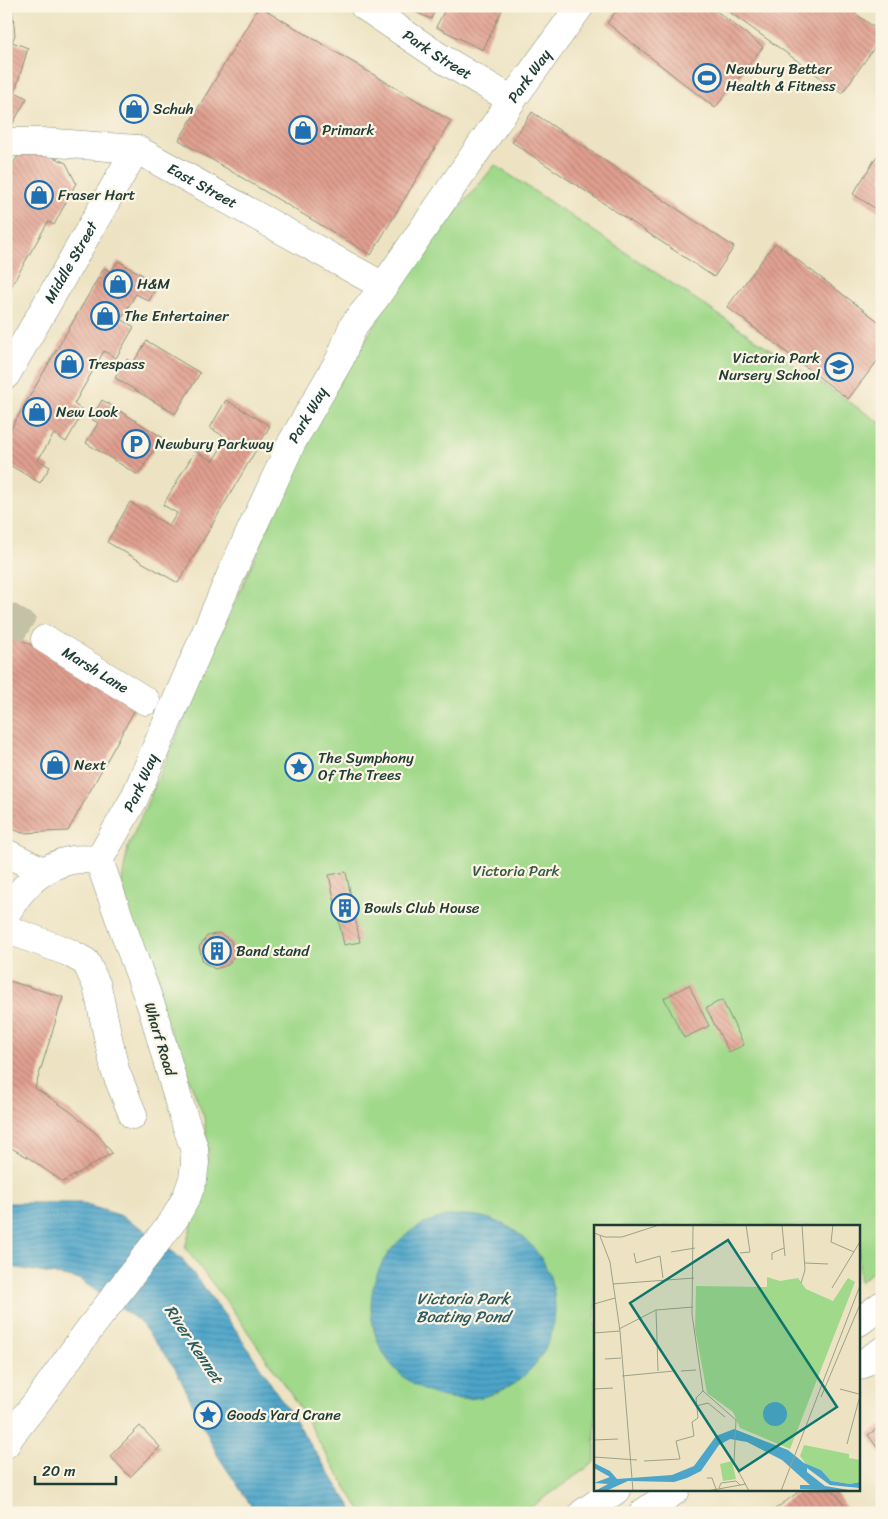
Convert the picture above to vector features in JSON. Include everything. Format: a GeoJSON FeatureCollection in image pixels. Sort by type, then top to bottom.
{"type":"FeatureCollection","features":[{"type":"Feature","properties":{"kind":"main road","name":"Park Street"},"geometry":{"type":"LineString","coordinates":[[364,6],[441,58],[512,100]]}},
{"type":"Feature","properties":{"kind":"main road","name":"Park Way"},"geometry":{"type":"LineString","coordinates":[[99,860],[134,799],[235,565],[292,442],[340,359],[353,326],[376,297],[512,100],[580,6]]}},
{"type":"Feature","properties":{"kind":"main road","name":"East Street"},"geometry":{"type":"LineString","coordinates":[[6,142],[42,142],[136,149],[383,286]]}},
{"type":"Feature","properties":{"kind":"main road","name":"Middle Street"},"geometry":{"type":"LineString","coordinates":[[6,375],[136,149]]}},
{"type":"Feature","properties":{"kind":"main road","name":"Marsh Lane"},"geometry":{"type":"LineString","coordinates":[[45,639],[146,701]]}},
{"type":"Feature","properties":{"kind":"main road"},"geometry":{"type":"LineString","coordinates":[[6,854],[43,871]]}},
{"type":"Feature","properties":{"kind":"main road"},"geometry":{"type":"LineString","coordinates":[[6,914],[19,892],[30,880],[43,871],[62,862],[74,859],[99,860]]}},
{"type":"Feature","properties":{"kind":"main road","name":"Wharf Road"},"geometry":{"type":"LineString","coordinates":[[6,1444],[101,1314],[175,1218],[185,1201],[193,1179],[194,1148],[153,1011],[99,860]]}},
{"type":"Feature","properties":{"kind":"main road"},"geometry":{"type":"LineString","coordinates":[[6,929],[68,952],[86,962],[97,986],[115,1070],[133,1115]]}},
{"type":"Feature","properties":{"kind":"main road"},"geometry":{"type":"LineString","coordinates":[[860,1321],[882,1305]]}},
{"type":"Feature","properties":{"kind":"main road"},"geometry":{"type":"LineString","coordinates":[[860,1365],[882,1351]]}},
{"type":"Feature","properties":{"kind":"main road"},"geometry":{"type":"LineString","coordinates":[[583,1513],[613,1492]]}},
{"type":"Feature","properties":{"kind":"main road"},"geometry":{"type":"LineString","coordinates":[[642,1513],[673,1492]]}},
{"type":"Feature","properties":{"kind":"green space","name":"Victoria Park"},"geometry":{"type":"Polygon","coordinates":[[[495,165],[882,424],[882,1265],[860,1281],[860,1225],[594,1225],[594,1463],[523,1513],[362,1513],[296,1402],[230,1306],[185,1248],[205,1178],[208,1149],[204,1117],[136,943],[121,887],[128,847],[308,436],[404,275],[495,165]]]}},
{"type":"Feature","properties":{"kind":"water","name":"River Kennet"},"geometry":{"type":"Polygon","coordinates":[[[6,1203],[80,1203],[119,1215],[142,1228],[182,1259],[236,1330],[355,1513],[256,1513],[218,1456],[175,1368],[139,1321],[79,1279],[12,1267],[6,1269],[6,1203]]]}},
{"type":"Feature","properties":{"kind":"water","name":"Victoria Park Boating Pond"},"geometry":{"type":"Polygon","coordinates":[[[463,1215],[481,1217],[498,1222],[528,1242],[548,1272],[553,1289],[555,1307],[553,1325],[548,1342],[528,1372],[498,1392],[481,1397],[463,1399],[445,1397],[428,1392],[398,1372],[378,1342],[373,1325],[371,1307],[373,1289],[378,1272],[398,1242],[428,1222],[445,1217],[463,1215]]]}},
{"type":"Feature","properties":{"kind":"building"},"geometry":{"type":"Polygon","coordinates":[[[6,6],[12,6],[15,35],[12,42],[28,48],[15,92],[27,98],[11,127],[6,126],[6,6]]]}},
{"type":"Feature","properties":{"kind":"building"},"geometry":{"type":"Polygon","coordinates":[[[259,6],[451,121],[371,255],[179,140],[259,6]]]}},
{"type":"Feature","properties":{"kind":"building"},"geometry":{"type":"Polygon","coordinates":[[[401,6],[437,6],[431,19],[401,6]]]}},
{"type":"Feature","properties":{"kind":"building"},"geometry":{"type":"Polygon","coordinates":[[[447,6],[504,6],[483,50],[436,27],[447,6]]]}},
{"type":"Feature","properties":{"kind":"building","name":"Newbury Better Health & Fitness"},"geometry":{"type":"Polygon","coordinates":[[[620,6],[710,6],[763,47],[715,108],[607,23],[620,6]]]}},
{"type":"Feature","properties":{"kind":"building"},"geometry":{"type":"Polygon","coordinates":[[[721,6],[845,6],[882,33],[882,37],[842,93],[721,6]]]}},
{"type":"Feature","properties":{"kind":"building"},"geometry":{"type":"Polygon","coordinates":[[[532,112],[734,247],[714,277],[512,142],[532,112]]]}},
{"type":"Feature","properties":{"kind":"building"},"geometry":{"type":"Polygon","coordinates":[[[35,149],[66,163],[76,183],[54,225],[48,222],[6,295],[6,173],[19,155],[35,149]]]}},
{"type":"Feature","properties":{"kind":"building"},"geometry":{"type":"Polygon","coordinates":[[[877,156],[882,160],[882,213],[853,194],[877,156]]]}},
{"type":"Feature","properties":{"kind":"building"},"geometry":{"type":"Polygon","coordinates":[[[775,243],[882,324],[882,355],[848,399],[727,307],[775,243]]]}},
{"type":"Feature","properties":{"kind":"building"},"geometry":{"type":"Polygon","coordinates":[[[118,261],[158,284],[149,301],[136,294],[121,319],[134,327],[116,358],[104,351],[74,404],[84,411],[66,442],[54,434],[38,460],[50,467],[40,483],[6,463],[6,437],[104,268],[111,272],[118,261]]]}},
{"type":"Feature","properties":{"kind":"building"},"geometry":{"type":"Polygon","coordinates":[[[147,341],[200,373],[175,414],[115,378],[127,359],[133,363],[147,341]]]}},
{"type":"Feature","properties":{"kind":"building"},"geometry":{"type":"Polygon","coordinates":[[[102,400],[162,437],[138,475],[86,443],[98,423],[91,419],[102,400]]]}},
{"type":"Feature","properties":{"kind":"building"},"geometry":{"type":"Polygon","coordinates":[[[226,400],[270,426],[178,583],[107,542],[130,502],[169,526],[177,513],[163,505],[195,451],[213,461],[227,438],[210,428],[226,400]]]}},
{"type":"Feature","properties":{"kind":"building","name":"Next"},"geometry":{"type":"Polygon","coordinates":[[[6,631],[138,704],[68,831],[22,833],[6,826],[6,631]]]}},
{"type":"Feature","properties":{"kind":"building","name":"Bowls Club House"},"geometry":{"type":"Polygon","coordinates":[[[346,872],[360,942],[344,945],[329,875],[346,872]]]}},
{"type":"Feature","properties":{"kind":"building","name":"Band stand"},"geometry":{"type":"Polygon","coordinates":[[[219,933],[231,941],[235,954],[228,965],[215,969],[203,962],[199,947],[207,936],[219,933]]]}},
{"type":"Feature","properties":{"kind":"building"},"geometry":{"type":"Polygon","coordinates":[[[6,980],[63,997],[35,1088],[71,1112],[99,1136],[112,1153],[63,1182],[29,1158],[6,1145],[6,980]]]}},
{"type":"Feature","properties":{"kind":"building"},"geometry":{"type":"Polygon","coordinates":[[[689,985],[709,1026],[684,1038],[664,998],[689,985]]]}},
{"type":"Feature","properties":{"kind":"building"},"geometry":{"type":"Polygon","coordinates":[[[722,1000],[744,1045],[729,1052],[706,1008],[722,1000]]]}},
{"type":"Feature","properties":{"kind":"building"},"geometry":{"type":"Polygon","coordinates":[[[882,1425],[882,1454],[868,1435],[882,1425]]]}},
{"type":"Feature","properties":{"kind":"building"},"geometry":{"type":"Polygon","coordinates":[[[140,1426],[160,1447],[130,1477],[110,1456],[140,1426]]]}},
{"type":"Feature","properties":{"kind":"building"},"geometry":{"type":"Polygon","coordinates":[[[798,1492],[834,1492],[850,1513],[770,1513],[798,1492]]]}},
{"type":"Feature","properties":{"kind":"tunnel"},"geometry":{"type":"LineString","coordinates":[[6,615],[45,639]]}},
{"type":"Feature","properties":{"kind":"place","name":"Newbury Better Health & Fitness"},"geometry":{"type":"Point","coordinates":[707,78]}},
{"type":"Feature","properties":{"kind":"place","name":"Schuh"},"geometry":{"type":"Point","coordinates":[134,109]}},
{"type":"Feature","properties":{"kind":"place","name":"Primark"},"geometry":{"type":"Point","coordinates":[303,130]}},
{"type":"Feature","properties":{"kind":"place","name":"Fraser Hart"},"geometry":{"type":"Point","coordinates":[39,195]}},
{"type":"Feature","properties":{"kind":"place","name":"H&M"},"geometry":{"type":"Point","coordinates":[118,284]}},
{"type":"Feature","properties":{"kind":"place","name":"The Entertainer"},"geometry":{"type":"Point","coordinates":[105,316]}},
{"type":"Feature","properties":{"kind":"place","name":"Trespass"},"geometry":{"type":"Point","coordinates":[69,364]}},
{"type":"Feature","properties":{"kind":"place","name":"Victoria Park Nursery School"},"geometry":{"type":"Point","coordinates":[839,367]}},
{"type":"Feature","properties":{"kind":"place","name":"New Look"},"geometry":{"type":"Point","coordinates":[37,412]}},
{"type":"Feature","properties":{"kind":"place","name":"Newbury Parkway"},"geometry":{"type":"Point","coordinates":[136,444]}},
{"type":"Feature","properties":{"kind":"place","name":"Next"},"geometry":{"type":"Point","coordinates":[55,765]}},
{"type":"Feature","properties":{"kind":"place","name":"The Symphony Of The Trees"},"geometry":{"type":"Point","coordinates":[299,767]}},
{"type":"Feature","properties":{"kind":"place","name":"Bowls Club House"},"geometry":{"type":"Point","coordinates":[345,908]}},
{"type":"Feature","properties":{"kind":"place","name":"Band stand"},"geometry":{"type":"Point","coordinates":[217,951]}},
{"type":"Feature","properties":{"kind":"place","name":"Goods Yard Crane"},"geometry":{"type":"Point","coordinates":[208,1415]}}]}
